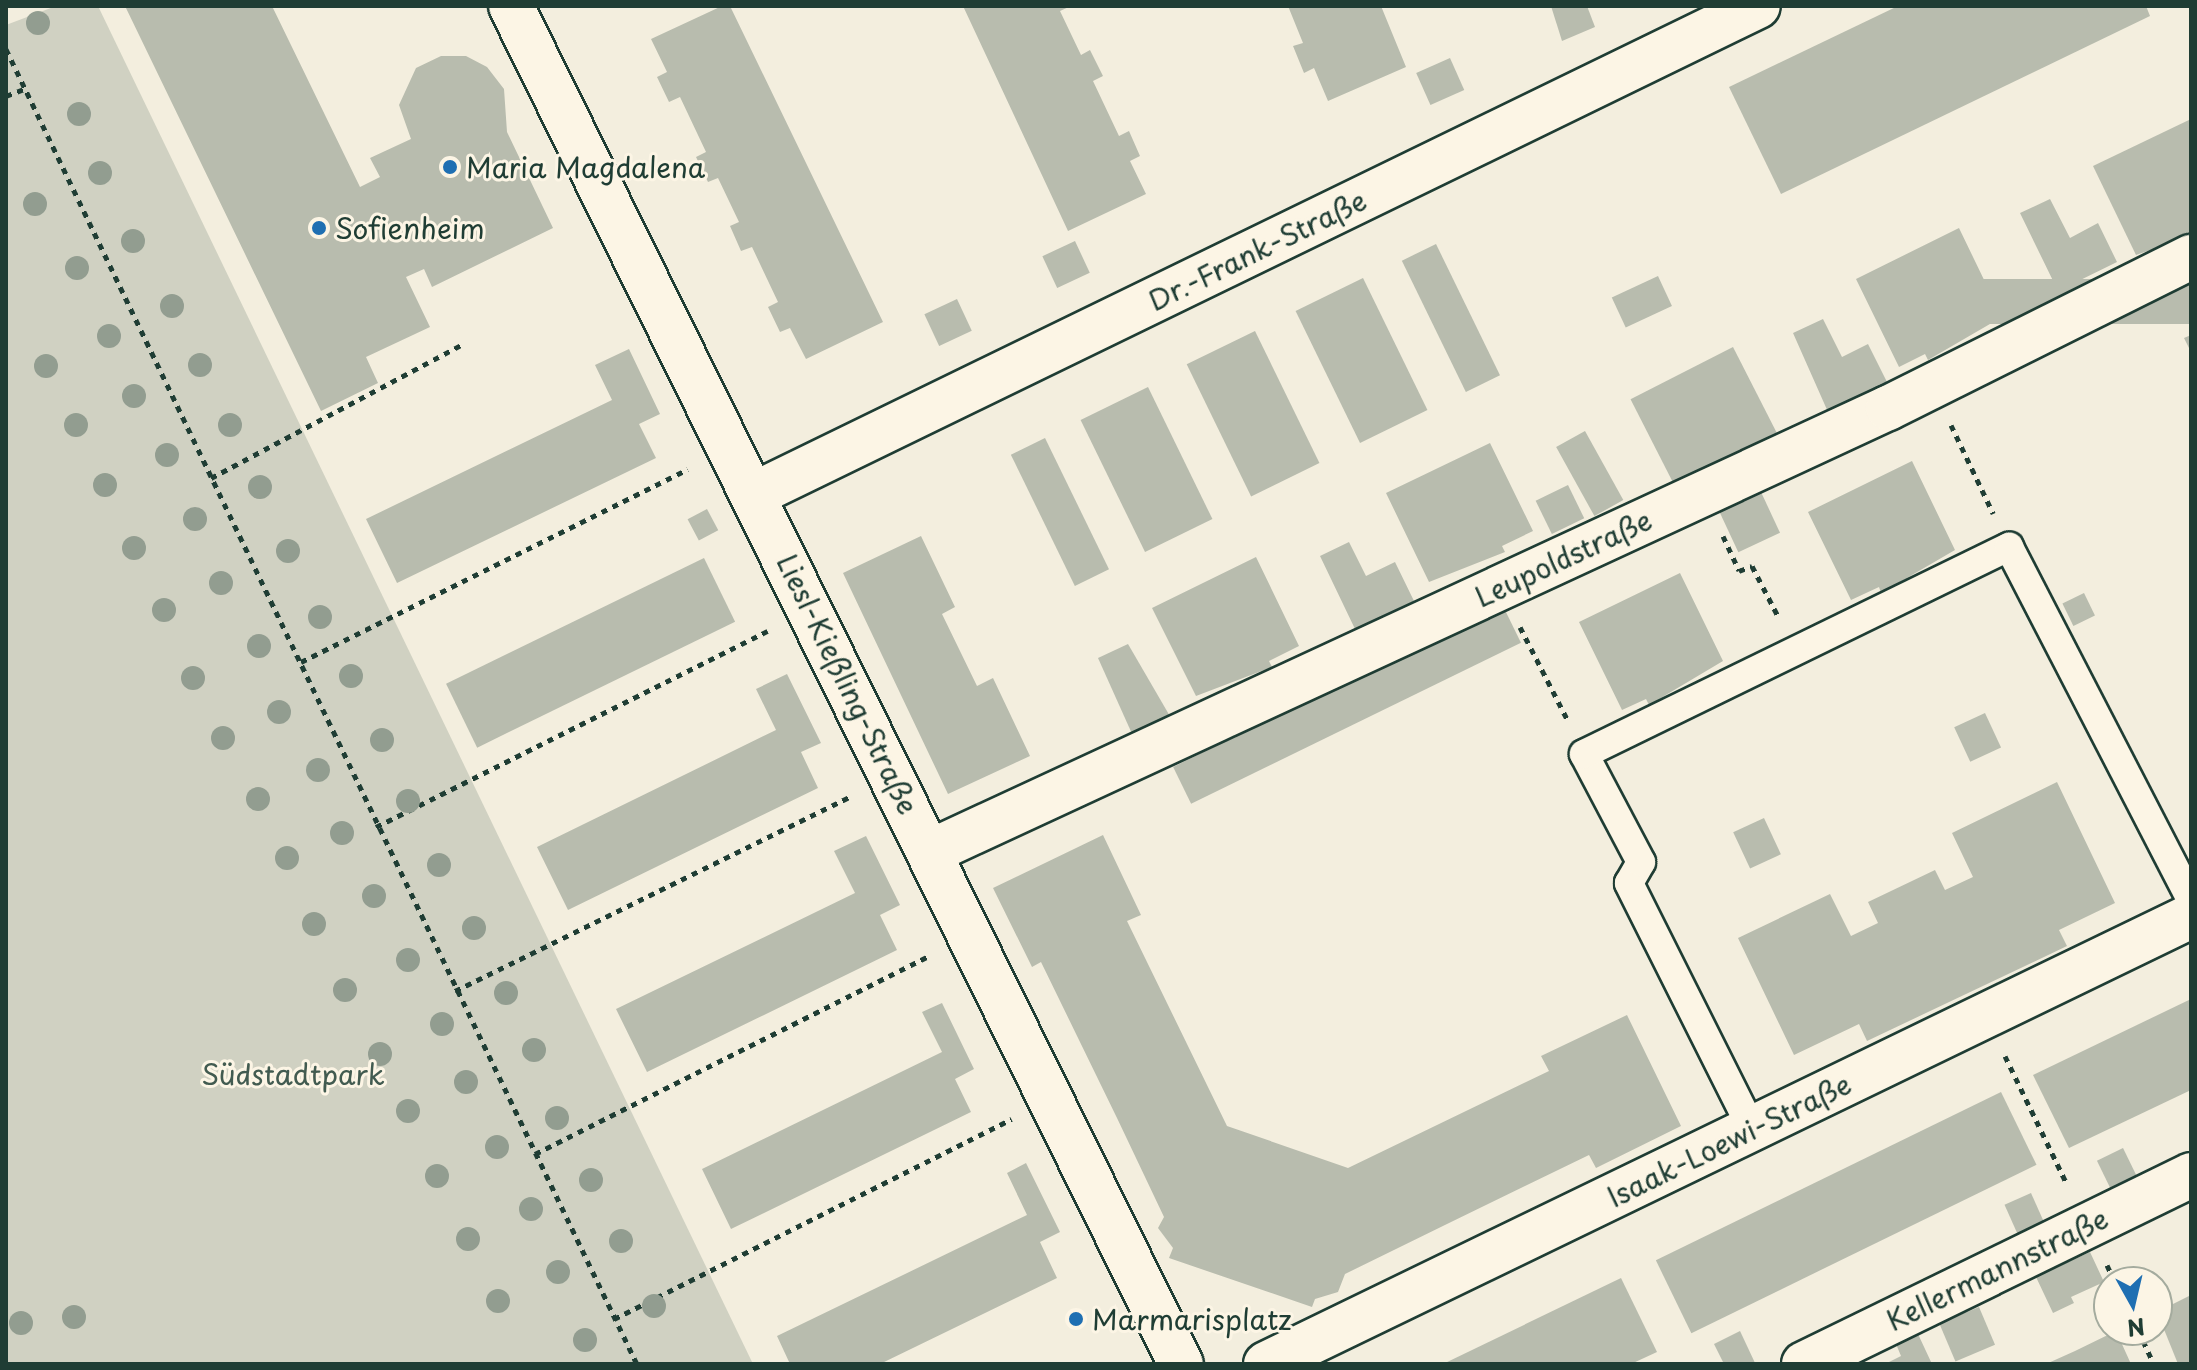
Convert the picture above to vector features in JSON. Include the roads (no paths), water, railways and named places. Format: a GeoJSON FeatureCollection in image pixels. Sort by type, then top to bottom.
{"type":"FeatureCollection","features":[{"type":"Feature","properties":{"kind":"street","name":"Liesl-Kießling-Straße"},"geometry":{"type":"LineString","coordinates":[[511,6],[812,609],[1180,1364]]}},
{"type":"Feature","properties":{"kind":"street","name":"Dr.-Frank-Straße"},"geometry":{"type":"LineString","coordinates":[[755,494],[1758,6]]}},
{"type":"Feature","properties":{"kind":"street","name":"Leupoldstraße"},"geometry":{"type":"LineString","coordinates":[[930,852],[1932,386],[2191,257]]}},
{"type":"Feature","properties":{"kind":"street","name":"Isaak-Loewi-Straße"},"geometry":{"type":"LineString","coordinates":[[1266,1364],[2191,916]]}},
{"type":"Feature","properties":{"kind":"street","name":"Kellermannstraße"},"geometry":{"type":"LineString","coordinates":[[1804,1364],[2191,1175]]}},
{"type":"Feature","properties":{"kind":"lane"},"geometry":{"type":"LineString","coordinates":[[1752,1129],[1629,883],[1641,862],[1584,754],[2009,547],[2191,899]]}},
{"type":"Feature","properties":{"kind":"place","name":"Maria Magdalena"},"geometry":{"type":"Point","coordinates":[450,167]}},
{"type":"Feature","properties":{"kind":"place","name":"Sofienheim"},"geometry":{"type":"Point","coordinates":[319,228]}},
{"type":"Feature","properties":{"kind":"place","name":"Marmarisplatz"},"geometry":{"type":"Point","coordinates":[1076,1319]}},
{"type":"Feature","properties":{"kind":"park label","name":"Südstadtpark"},"geometry":{"type":"Point","coordinates":[293,1074]}}]}
